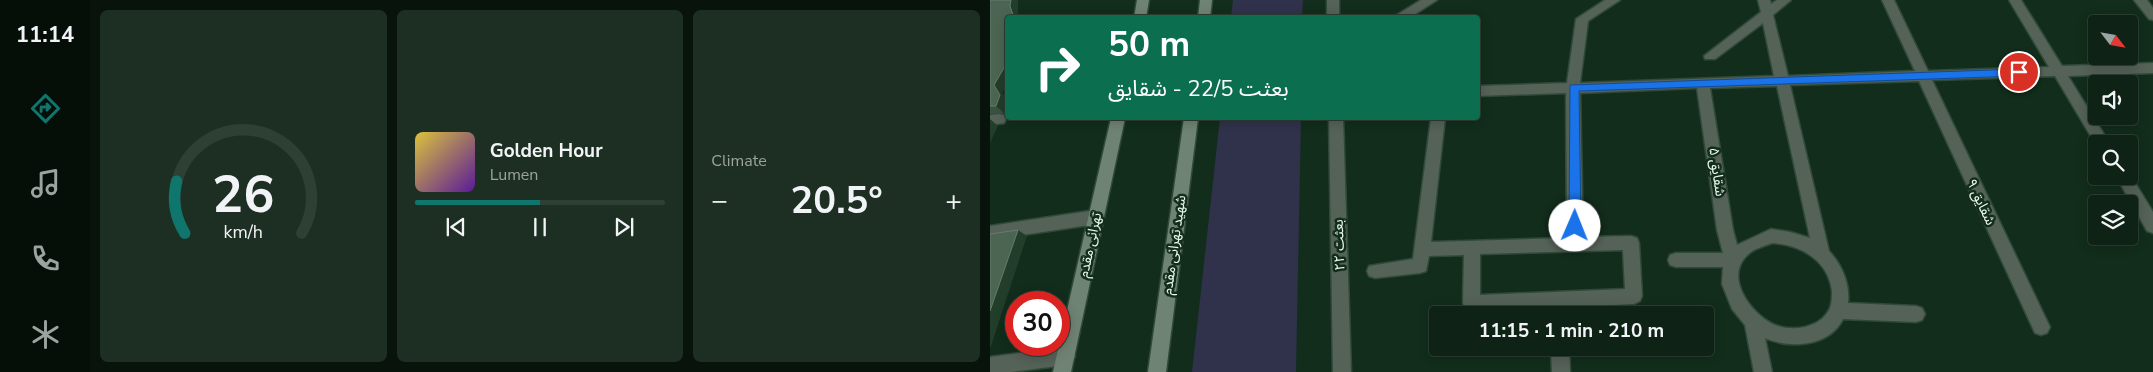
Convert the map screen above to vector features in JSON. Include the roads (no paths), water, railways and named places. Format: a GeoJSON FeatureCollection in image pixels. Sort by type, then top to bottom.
{"type":"FeatureCollection","features":[{"type":"Feature","properties":{"kind":"main road"},"geometry":{"type":"LineString","coordinates":[[1140,15],[1143,0]]}},
{"type":"Feature","properties":{"kind":"main road"},"geometry":{"type":"LineString","coordinates":[[1204,15],[1206,0]]}},
{"type":"Feature","properties":{"kind":"main road","name":"تهرانی مقدم"},"geometry":{"type":"LineString","coordinates":[[1064,364],[1118,120]]}},
{"type":"Feature","properties":{"kind":"main road","name":"شهید تهرانی مقدم"},"geometry":{"type":"LineString","coordinates":[[1157,372],[1191,120]]}},
{"type":"Feature","properties":{"kind":"street"},"geometry":{"type":"LineString","coordinates":[[1333,0],[1333,15]]}},
{"type":"Feature","properties":{"kind":"street"},"geometry":{"type":"LineString","coordinates":[[1404,15],[1431,0]]}},
{"type":"Feature","properties":{"kind":"street"},"geometry":{"type":"LineString","coordinates":[[1575,244],[1573,88],[1582,19],[1614,0]]}},
{"type":"Feature","properties":{"kind":"street"},"geometry":{"type":"LineString","coordinates":[[1764,0],[1821,253]]}},
{"type":"Feature","properties":{"kind":"street"},"geometry":{"type":"LineString","coordinates":[[1710,56],[1785,0]]}},
{"type":"Feature","properties":{"kind":"street","name":"شقایق ۹"},"geometry":{"type":"LineString","coordinates":[[1888,0],[2041,327]]}},
{"type":"Feature","properties":{"kind":"street"},"geometry":{"type":"LineString","coordinates":[[2015,0],[2097,135]]}},
{"type":"Feature","properties":{"kind":"street"},"geometry":{"type":"LineString","coordinates":[[2140,0],[2153,16]]}},
{"type":"Feature","properties":{"kind":"street"},"geometry":{"type":"LineString","coordinates":[[1480,91],[2153,68]]}},
{"type":"Feature","properties":{"kind":"street","name":"شقایق ۵"},"geometry":{"type":"LineString","coordinates":[[1703,83],[1725,230],[1733,260]]}},
{"type":"Feature","properties":{"kind":"street","name":"بعثت ۲۲"},"geometry":{"type":"LineString","coordinates":[[1336,120],[1342,372]]}},
{"type":"Feature","properties":{"kind":"street"},"geometry":{"type":"LineString","coordinates":[[1375,271],[1420,266],[1438,120]]}},
{"type":"Feature","properties":{"kind":"street"},"geometry":{"type":"LineString","coordinates":[[2128,185],[2153,226]]}},
{"type":"Feature","properties":{"kind":"street"},"geometry":{"type":"LineString","coordinates":[[990,233],[1096,217]]}},
{"type":"Feature","properties":{"kind":"street"},"geometry":{"type":"LineString","coordinates":[[1771,236],[1788,237],[1805,243],[1821,253],[1832,266],[1839,281],[1841,296],[1839,311],[1831,323],[1819,332],[1803,337],[1786,337],[1753,322],[1740,308],[1732,292],[1729,276],[1733,260],[1742,248],[1755,240],[1771,236]]}},
{"type":"Feature","properties":{"kind":"street"},"geometry":{"type":"LineString","coordinates":[[1422,249],[1631,243],[1634,296],[1566,306]]}},
{"type":"Feature","properties":{"kind":"street"},"geometry":{"type":"LineString","coordinates":[[1472,247],[1471,303],[1537,306]]}},
{"type":"Feature","properties":{"kind":"street"},"geometry":{"type":"LineString","coordinates":[[1676,260],[1733,260]]}},
{"type":"Feature","properties":{"kind":"street"},"geometry":{"type":"LineString","coordinates":[[1839,311],[1916,314]]}},
{"type":"Feature","properties":{"kind":"street"},"geometry":{"type":"LineString","coordinates":[[1753,322],[1763,372]]}},
{"type":"Feature","properties":{"kind":"street"},"geometry":{"type":"LineString","coordinates":[[1560,356],[1561,372]]}},
{"type":"Feature","properties":{"kind":"street"},"geometry":{"type":"LineString","coordinates":[[990,366],[1064,364]]}}]}
